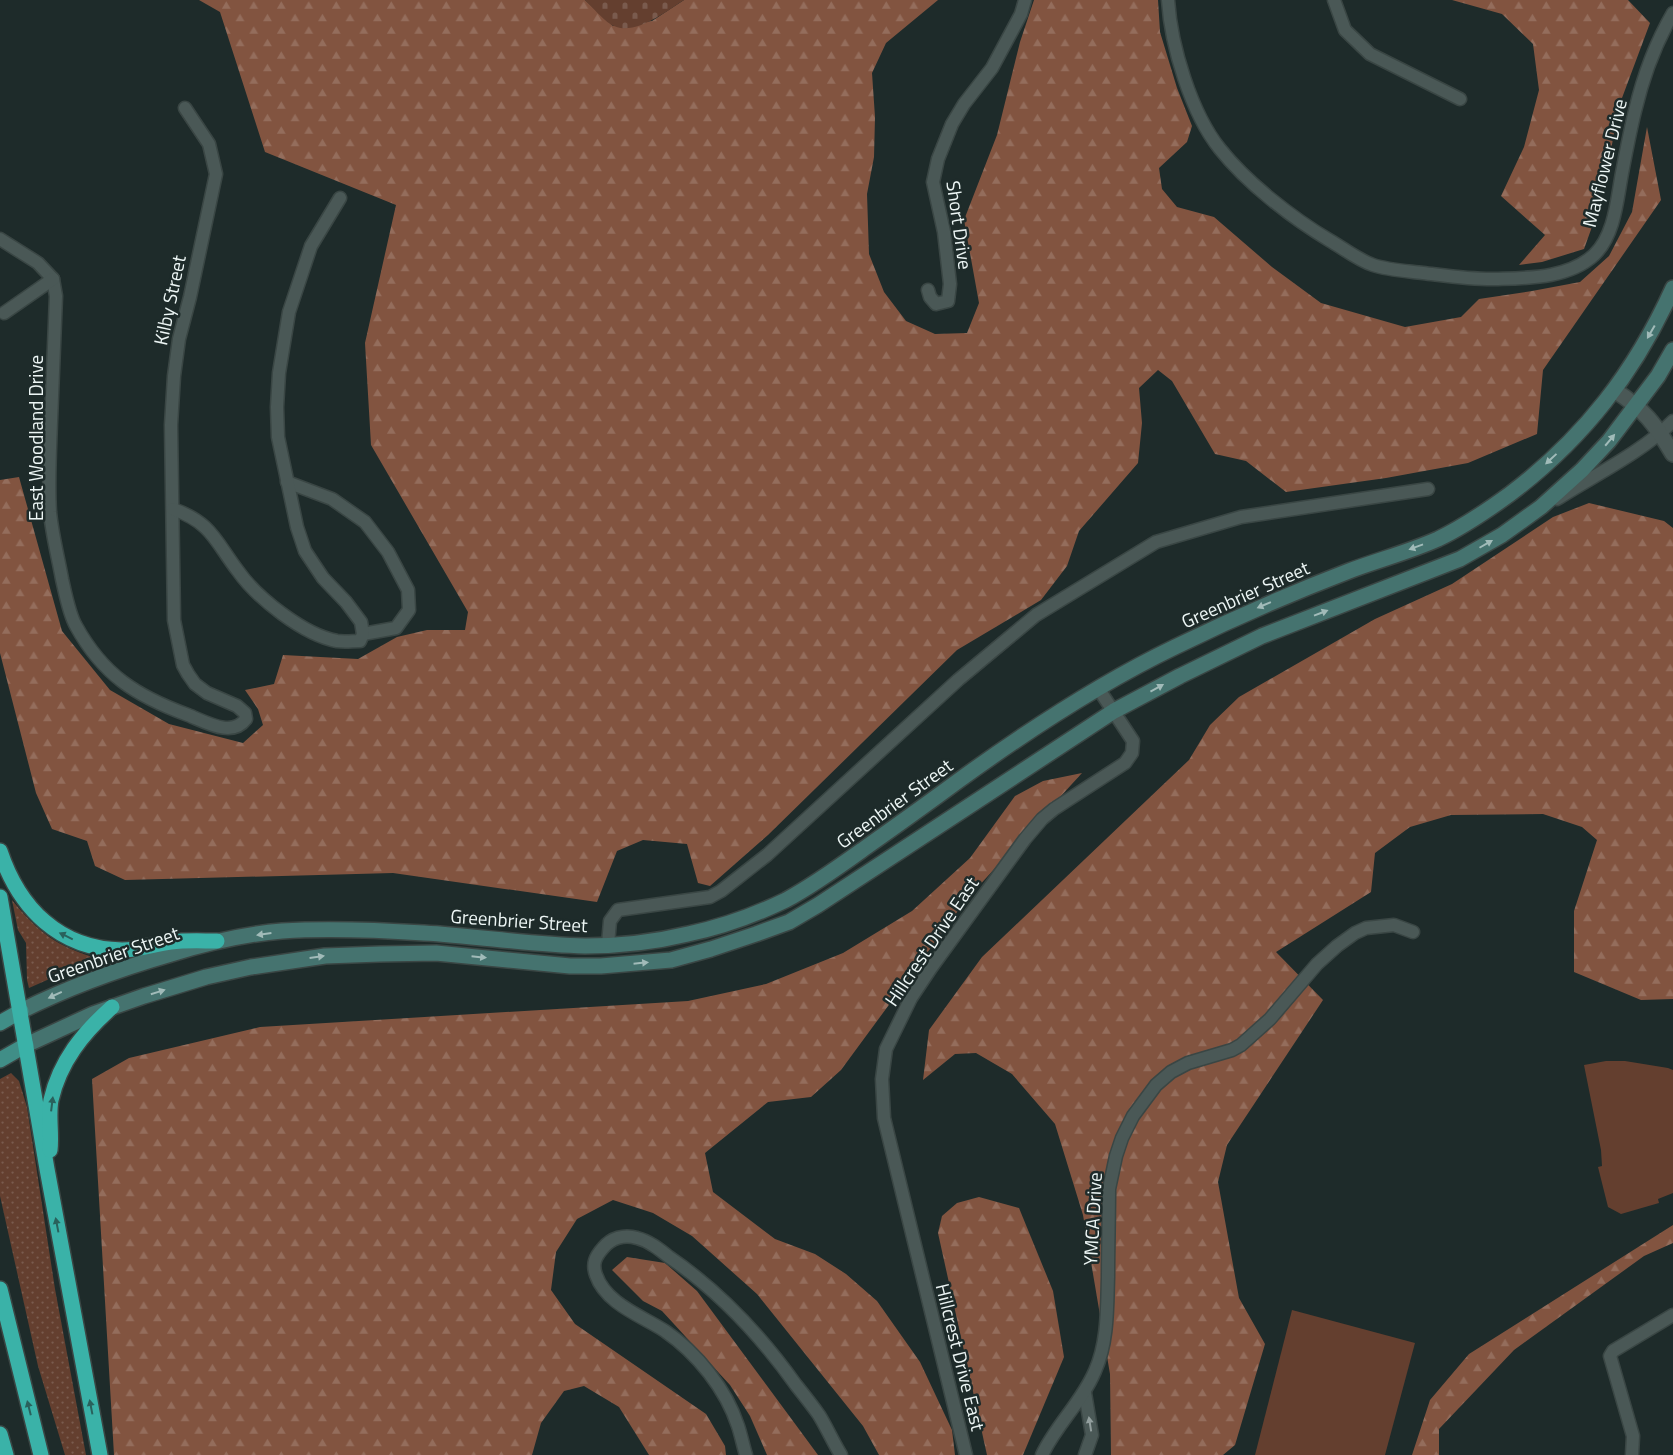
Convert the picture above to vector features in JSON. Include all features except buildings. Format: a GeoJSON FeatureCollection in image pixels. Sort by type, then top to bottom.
{"type":"FeatureCollection","features":[{"type":"Feature","properties":{"kind":"highway"},"geometry":{"type":"LineString","coordinates":[[0,851],[7,872],[20,895],[52,929],[72,939],[104,949],[124,950],[174,942],[217,941]]}},
{"type":"Feature","properties":{"kind":"highway"},"geometry":{"type":"LineString","coordinates":[[0,897],[47,1169],[100,1455]]}},
{"type":"Feature","properties":{"kind":"highway"},"geometry":{"type":"LineString","coordinates":[[47,1169],[51,1140],[51,1101],[61,1073],[73,1050],[91,1026],[112,1007]]}},
{"type":"Feature","properties":{"kind":"highway"},"geometry":{"type":"LineString","coordinates":[[0,1289],[41,1455]]}},
{"type":"Feature","properties":{"kind":"highway"},"geometry":{"type":"LineString","coordinates":[[0,1434],[6,1455]]}},
{"type":"Feature","properties":{"kind":"main road","name":"Greenbrier Street"},"geometry":{"type":"LineString","coordinates":[[0,1022],[57,994],[101,976],[217,941],[280,932],[326,930],[423,932],[586,946],[642,942],[685,935],[717,927],[737,921],[786,900],[829,874],[993,756],[1078,699],[1170,649],[1261,606],[1437,539],[1504,498],[1534,475],[1576,436],[1606,402],[1629,370],[1656,324],[1673,288]]}},
{"type":"Feature","properties":{"kind":"main road","name":"Greenbrier Street"},"geometry":{"type":"LineString","coordinates":[[0,1060],[26,1045],[93,1014],[206,977],[252,966],[325,956],[436,953],[570,966],[601,966],[672,960],[790,922],[1114,711],[1262,636],[1460,559],[1502,535],[1541,507],[1582,470],[1610,441],[1658,376],[1673,350]]}},
{"type":"Feature","properties":{"kind":"street","name":"Short Drive"},"geometry":{"type":"LineString","coordinates":[[928,290],[930,297],[936,304],[948,301],[950,284],[944,232],[932,182],[938,159],[952,124],[964,104],[992,68],[1021,14],[1025,0]]}},
{"type":"Feature","properties":{"kind":"street","name":"Mayflower Drive"},"geometry":{"type":"LineString","coordinates":[[1168,0],[1176,56],[1200,119],[1219,149],[1249,180],[1305,226],[1372,265],[1479,280],[1538,278],[1572,269],[1594,255],[1607,237],[1614,213],[1626,150],[1643,81],[1655,50],[1673,13]]}},
{"type":"Feature","properties":{"kind":"street"},"geometry":{"type":"LineString","coordinates":[[1334,0],[1345,30],[1370,54],[1460,99]]}},
{"type":"Feature","properties":{"kind":"street","name":"Kilby Street"},"geometry":{"type":"LineString","coordinates":[[173,509],[171,425],[174,376],[179,339],[190,297],[216,174],[209,144],[185,108]]}},
{"type":"Feature","properties":{"kind":"street"},"geometry":{"type":"LineString","coordinates":[[173,509],[190,515],[214,534],[238,572],[257,593],[286,616],[315,634],[337,641],[360,641],[364,634],[361,622],[346,602],[323,578],[305,551],[297,527],[278,436],[279,373],[289,312],[311,246],[340,198]]}},
{"type":"Feature","properties":{"kind":"street"},"geometry":{"type":"LineString","coordinates":[[0,239],[38,263],[53,279],[4,313]]}},
{"type":"Feature","properties":{"kind":"street","name":"East Woodland Drive"},"geometry":{"type":"LineString","coordinates":[[53,279],[56,296],[50,449],[50,512],[60,568],[74,624],[91,651],[125,685],[140,694],[183,713],[220,727],[231,729],[241,726],[246,719],[245,713],[237,706],[207,693],[195,684],[183,665],[174,620],[173,509]]}},
{"type":"Feature","properties":{"kind":"street"},"geometry":{"type":"LineString","coordinates":[[1614,390],[1649,417],[1673,454]]}},
{"type":"Feature","properties":{"kind":"street"},"geometry":{"type":"LineString","coordinates":[[1520,521],[1661,433],[1673,421]]}},
{"type":"Feature","properties":{"kind":"street"},"geometry":{"type":"LineString","coordinates":[[287,482],[332,499],[365,522],[388,552],[408,590],[409,610],[396,628],[364,634]]}},
{"type":"Feature","properties":{"kind":"street"},"geometry":{"type":"LineString","coordinates":[[608,944],[610,921],[618,910],[710,897],[721,891],[767,855],[958,680],[1036,616],[1156,542],[1241,517],[1428,489]]}},
{"type":"Feature","properties":{"kind":"street","name":"Hillcrest Drive East"},"geometry":{"type":"LineString","coordinates":[[966,1455],[884,1118],[882,1079],[886,1049],[911,998],[1025,840],[1054,809],[1125,763],[1132,753],[1133,741],[1098,688]]}},
{"type":"Feature","properties":{"kind":"street","name":"YMCA Drive"},"geometry":{"type":"LineString","coordinates":[[1042,1455],[1085,1393],[1102,1354],[1107,1319],[1109,1189],[1112,1171],[1122,1138],[1140,1104],[1156,1085],[1171,1072],[1188,1063],[1232,1050],[1253,1036],[1317,964],[1337,946],[1355,934],[1366,928],[1394,925],[1413,932]]}},
{"type":"Feature","properties":{"kind":"street"},"geometry":{"type":"LineString","coordinates":[[746,1455],[738,1425],[724,1396],[705,1368],[667,1332],[612,1298],[602,1287],[593,1265],[605,1246],[615,1238],[624,1236],[635,1237],[648,1242],[688,1270],[728,1304],[778,1360],[819,1416],[841,1455]]}},
{"type":"Feature","properties":{"kind":"street"},"geometry":{"type":"LineString","coordinates":[[1632,1455],[1633,1436],[1610,1356],[1613,1351],[1673,1315]]}},
{"type":"Feature","properties":{"kind":"street"},"geometry":{"type":"LineString","coordinates":[[1085,1393],[1092,1435],[1085,1455]]}},
{"type":"Feature","properties":{"kind":"green space"},"geometry":{"type":"Polygon","coordinates":[[[199,0],[585,0],[613,26],[652,21],[684,0],[938,0],[886,43],[872,73],[875,117],[874,157],[867,194],[869,254],[884,292],[906,321],[935,334],[967,333],[979,303],[964,220],[997,135],[1020,42],[1034,0],[1158,0],[1160,32],[1177,88],[1192,126],[1187,142],[1159,168],[1162,189],[1177,207],[1214,217],[1272,267],[1321,303],[1405,327],[1461,317],[1479,299],[1580,282],[1609,256],[1632,212],[1647,127],[1661,200],[1543,370],[1537,434],[1468,463],[1386,478],[1286,492],[1246,461],[1215,454],[1172,381],[1158,370],[1139,388],[1142,423],[1138,463],[1079,531],[1067,566],[1041,600],[957,650],[768,835],[710,886],[698,883],[687,844],[643,840],[617,851],[597,902],[393,873],[125,880],[95,866],[87,841],[52,829],[36,793],[0,653],[0,480],[19,477],[62,631],[110,690],[169,724],[243,743],[263,725],[258,709],[245,690],[274,684],[283,655],[358,659],[397,637],[427,630],[465,630],[468,612],[371,445],[365,343],[396,205],[265,152],[220,12],[199,0]]]}},
{"type":"Feature","properties":{"kind":"green space"},"geometry":{"type":"Polygon","coordinates":[[[585,0],[684,0],[650,21],[631,28],[622,28],[607,22],[585,0]]]}},
{"type":"Feature","properties":{"kind":"green space"},"geometry":{"type":"Polygon","coordinates":[[[1452,0],[1628,0],[1650,23],[1619,106],[1602,199],[1584,249],[1542,262],[1519,265],[1545,235],[1501,196],[1524,147],[1539,90],[1533,44],[1502,14],[1452,0]]]}},
{"type":"Feature","properties":{"kind":"green space"},"geometry":{"type":"Polygon","coordinates":[[[1589,503],[1664,521],[1673,528],[1673,999],[1641,1000],[1574,972],[1574,911],[1597,840],[1582,827],[1543,814],[1451,815],[1410,827],[1375,853],[1371,892],[1276,952],[1323,1000],[1227,1145],[1218,1182],[1239,1298],[1265,1344],[1235,1445],[1223,1455],[1111,1455],[1110,1374],[1083,1215],[1055,1124],[1012,1074],[976,1053],[955,1054],[923,1080],[929,1030],[982,957],[1189,760],[1210,725],[1239,697],[1375,619],[1452,584],[1553,517],[1589,503]]]}},
{"type":"Feature","properties":{"kind":"green space"},"geometry":{"type":"Polygon","coordinates":[[[1082,773],[966,900],[841,1070],[811,1097],[768,1102],[705,1153],[713,1192],[775,1239],[815,1254],[846,1274],[877,1301],[920,1362],[952,1430],[955,1455],[879,1455],[863,1426],[757,1294],[692,1236],[653,1213],[613,1200],[577,1219],[556,1252],[551,1290],[575,1324],[706,1414],[725,1446],[726,1455],[649,1455],[619,1407],[584,1386],[564,1391],[541,1423],[532,1455],[114,1455],[92,1079],[129,1058],[260,1027],[688,1001],[766,984],[843,953],[912,911],[970,858],[1015,796],[1043,781],[1082,773]]]}},
{"type":"Feature","properties":{"kind":"green space"},"geometry":{"type":"Polygon","coordinates":[[[12,900],[49,937],[70,949],[97,958],[29,988],[26,943],[18,930],[12,900]]]}},
{"type":"Feature","properties":{"kind":"green space"},"geometry":{"type":"Polygon","coordinates":[[[1606,1061],[1625,1061],[1673,1070],[1673,1193],[1658,1199],[1659,1203],[1621,1214],[1608,1207],[1598,1167],[1602,1166],[1601,1150],[1584,1065],[1606,1061]]]}},
{"type":"Feature","properties":{"kind":"green space"},"geometry":{"type":"Polygon","coordinates":[[[11,1073],[19,1081],[27,1107],[55,1289],[86,1455],[65,1455],[38,1366],[0,1196],[0,1079],[11,1073]]]}},
{"type":"Feature","properties":{"kind":"green space"},"geometry":{"type":"Polygon","coordinates":[[[979,1197],[1019,1208],[1053,1291],[1064,1357],[1023,1455],[987,1455],[938,1233],[942,1216],[957,1203],[979,1197]]]}},
{"type":"Feature","properties":{"kind":"green space"},"geometry":{"type":"Polygon","coordinates":[[[1673,1225],[1673,1243],[1644,1256],[1514,1350],[1439,1429],[1439,1455],[1412,1455],[1430,1400],[1469,1354],[1673,1225]]]}},
{"type":"Feature","properties":{"kind":"green space"},"geometry":{"type":"Polygon","coordinates":[[[627,1257],[665,1263],[697,1291],[818,1455],[767,1455],[750,1416],[730,1385],[662,1311],[643,1301],[612,1270],[627,1257]]]}},
{"type":"Feature","properties":{"kind":"green space"},"geometry":{"type":"Polygon","coordinates":[[[1292,1310],[1415,1343],[1385,1455],[1255,1455],[1292,1310]]]}}]}
